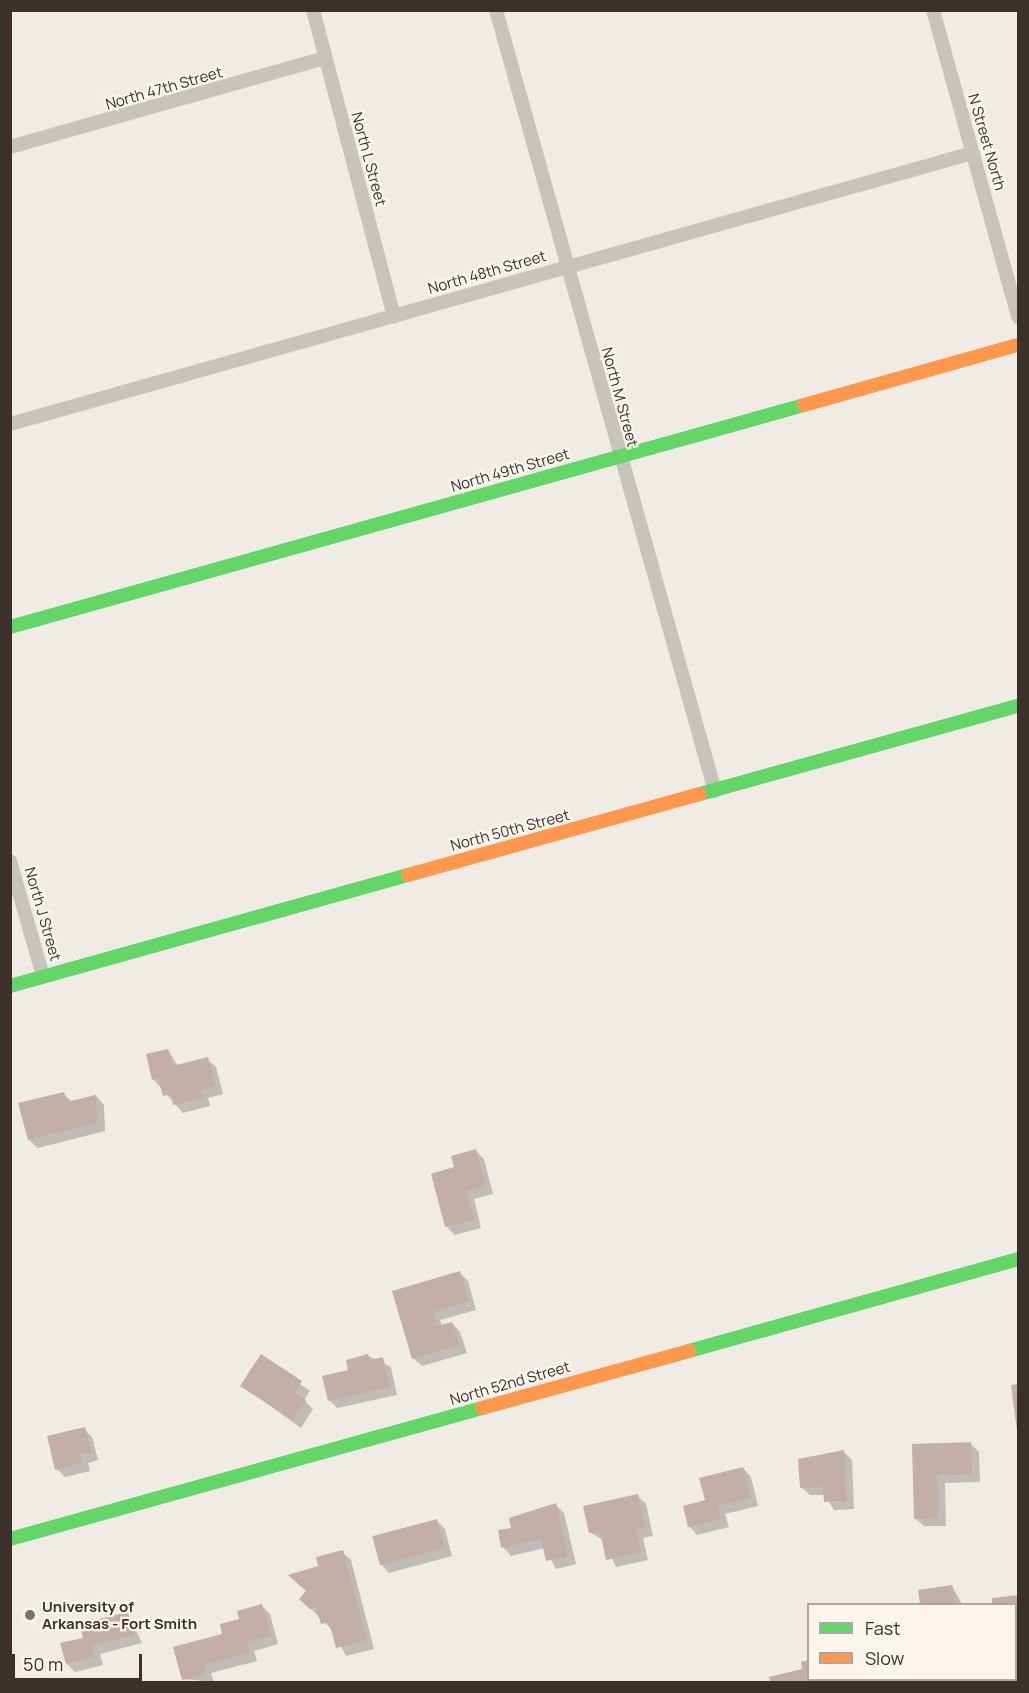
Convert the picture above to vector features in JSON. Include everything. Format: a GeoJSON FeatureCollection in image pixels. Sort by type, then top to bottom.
{"type":"FeatureCollection","features":[{"type":"Feature","properties":{"kind":"street","name":"North L Street"},"geometry":{"type":"LineString","coordinates":[[313,10],[394,316]]}},
{"type":"Feature","properties":{"kind":"street","name":"North M Street"},"geometry":{"type":"LineString","coordinates":[[496,10],[715,791]]}},
{"type":"Feature","properties":{"kind":"street","name":"N Street North"},"geometry":{"type":"LineString","coordinates":[[933,10],[1018,317]]}},
{"type":"Feature","properties":{"kind":"street","name":"North 47th Street"},"geometry":{"type":"LineString","coordinates":[[10,147],[325,58]]}},
{"type":"Feature","properties":{"kind":"street","name":"North 48th Street"},"geometry":{"type":"LineString","coordinates":[[10,424],[972,153]]}},
{"type":"Feature","properties":{"kind":"street","name":"North 49th Street"},"geometry":{"type":"LineString","coordinates":[[10,627],[1018,345]]}},
{"type":"Feature","properties":{"kind":"street","name":"North 50th Street"},"geometry":{"type":"LineString","coordinates":[[10,986],[1018,706]]}},
{"type":"Feature","properties":{"kind":"street","name":"North J Street"},"geometry":{"type":"LineString","coordinates":[[10,861],[43,976]]}},
{"type":"Feature","properties":{"kind":"street","name":"North 52nd Street"},"geometry":{"type":"LineString","coordinates":[[10,1539],[1018,1259]]}},
{"type":"Feature","properties":{"kind":"building"},"geometry":{"type":"Polygon","coordinates":[[[168,1049],[173,1066],[208,1057],[215,1086],[201,1090],[203,1098],[173,1105],[171,1094],[163,1096],[158,1077],[152,1080],[146,1054],[168,1049]]]}},
{"type":"Feature","properties":{"kind":"building"},"geometry":{"type":"Polygon","coordinates":[[[64,1092],[66,1102],[96,1095],[97,1123],[28,1140],[18,1103],[64,1092]]]}},
{"type":"Feature","properties":{"kind":"building"},"geometry":{"type":"Polygon","coordinates":[[[476,1149],[486,1186],[466,1191],[474,1220],[445,1227],[431,1174],[454,1167],[451,1156],[476,1149]]]}},
{"type":"Feature","properties":{"kind":"building"},"geometry":{"type":"Polygon","coordinates":[[[460,1271],[469,1301],[433,1312],[437,1326],[452,1322],[460,1345],[412,1359],[392,1291],[460,1271]]]}},
{"type":"Feature","properties":{"kind":"building"},"geometry":{"type":"Polygon","coordinates":[[[261,1354],[302,1381],[295,1393],[306,1400],[293,1420],[240,1386],[261,1354]]]}},
{"type":"Feature","properties":{"kind":"building"},"geometry":{"type":"Polygon","coordinates":[[[368,1354],[370,1360],[383,1357],[390,1387],[328,1401],[322,1376],[348,1370],[346,1360],[368,1354]]]}},
{"type":"Feature","properties":{"kind":"building"},"geometry":{"type":"Polygon","coordinates":[[[1018,1384],[1018,1431],[1017,1431],[1011,1385],[1018,1384]]]}},
{"type":"Feature","properties":{"kind":"building"},"geometry":{"type":"Polygon","coordinates":[[[85,1427],[91,1452],[80,1455],[82,1463],[55,1470],[47,1436],[85,1427]]]}},
{"type":"Feature","properties":{"kind":"building"},"geometry":{"type":"Polygon","coordinates":[[[971,1442],[972,1474],[937,1475],[938,1518],[914,1519],[912,1444],[971,1442]]]}},
{"type":"Feature","properties":{"kind":"building"},"geometry":{"type":"Polygon","coordinates":[[[844,1450],[847,1501],[824,1502],[823,1487],[800,1488],[798,1459],[844,1450]]]}},
{"type":"Feature","properties":{"kind":"building"},"geometry":{"type":"Polygon","coordinates":[[[743,1467],[751,1498],[718,1506],[721,1519],[688,1527],[683,1506],[705,1500],[699,1478],[743,1467]]]}},
{"type":"Feature","properties":{"kind":"building"},"geometry":{"type":"Polygon","coordinates":[[[638,1494],[645,1528],[636,1530],[641,1552],[606,1560],[600,1531],[589,1533],[583,1506],[638,1494]]]}},
{"type":"Feature","properties":{"kind":"building"},"geometry":{"type":"Polygon","coordinates":[[[556,1503],[568,1556],[546,1561],[541,1539],[501,1548],[498,1530],[511,1528],[509,1518],[556,1503]]]}},
{"type":"Feature","properties":{"kind":"building"},"geometry":{"type":"Polygon","coordinates":[[[437,1519],[445,1548],[380,1565],[372,1536],[437,1519]]]}},
{"type":"Feature","properties":{"kind":"building"},"geometry":{"type":"Polygon","coordinates":[[[343,1550],[367,1640],[336,1648],[329,1622],[321,1624],[316,1607],[310,1609],[299,1599],[306,1591],[288,1575],[318,1566],[316,1557],[343,1550]]]}},
{"type":"Feature","properties":{"kind":"building"},"geometry":{"type":"Polygon","coordinates":[[[952,1585],[956,1603],[920,1603],[918,1590],[952,1585]]]}},
{"type":"Feature","properties":{"kind":"building"},"geometry":{"type":"Polygon","coordinates":[[[1018,1595],[1018,1627],[1017,1603],[992,1603],[992,1598],[1018,1595]]]}},
{"type":"Feature","properties":{"kind":"building"},"geometry":{"type":"Polygon","coordinates":[[[262,1604],[271,1636],[247,1642],[249,1653],[204,1665],[206,1674],[182,1680],[173,1647],[222,1634],[220,1624],[239,1619],[237,1611],[262,1604]]]}},
{"type":"Feature","properties":{"kind":"building"},"geometry":{"type":"Polygon","coordinates":[[[128,1612],[134,1635],[92,1646],[95,1657],[66,1664],[60,1643],[83,1638],[79,1624],[128,1612]]]}},
{"type":"Feature","properties":{"kind":"building"},"geometry":{"type":"Polygon","coordinates":[[[807,1660],[807,1681],[820,1682],[770,1682],[769,1677],[802,1669],[801,1662],[807,1660]]]}},
{"type":"Feature","properties":{"kind":"traffic: fast"},"geometry":{"type":"LineString","coordinates":[[10,627],[804,405]]}},
{"type":"Feature","properties":{"kind":"traffic: fast"},"geometry":{"type":"LineString","coordinates":[[700,794],[1018,706]]}},
{"type":"Feature","properties":{"kind":"traffic: fast"},"geometry":{"type":"LineString","coordinates":[[10,986],[408,875]]}},
{"type":"Feature","properties":{"kind":"traffic: fast"},"geometry":{"type":"LineString","coordinates":[[689,1351],[1018,1259]]}},
{"type":"Feature","properties":{"kind":"traffic: fast"},"geometry":{"type":"LineString","coordinates":[[10,1539],[482,1408]]}},
{"type":"Feature","properties":{"kind":"traffic: slow"},"geometry":{"type":"LineString","coordinates":[[804,405],[1018,345]]}},
{"type":"Feature","properties":{"kind":"traffic: slow"},"geometry":{"type":"LineString","coordinates":[[408,875],[700,794]]}},
{"type":"Feature","properties":{"kind":"traffic: slow"},"geometry":{"type":"LineString","coordinates":[[482,1408],[689,1351]]}},
{"type":"Feature","properties":{"kind":"place","name":"University of Arkansas - Fort Smith"},"geometry":{"type":"Point","coordinates":[30,1615]}}]}
